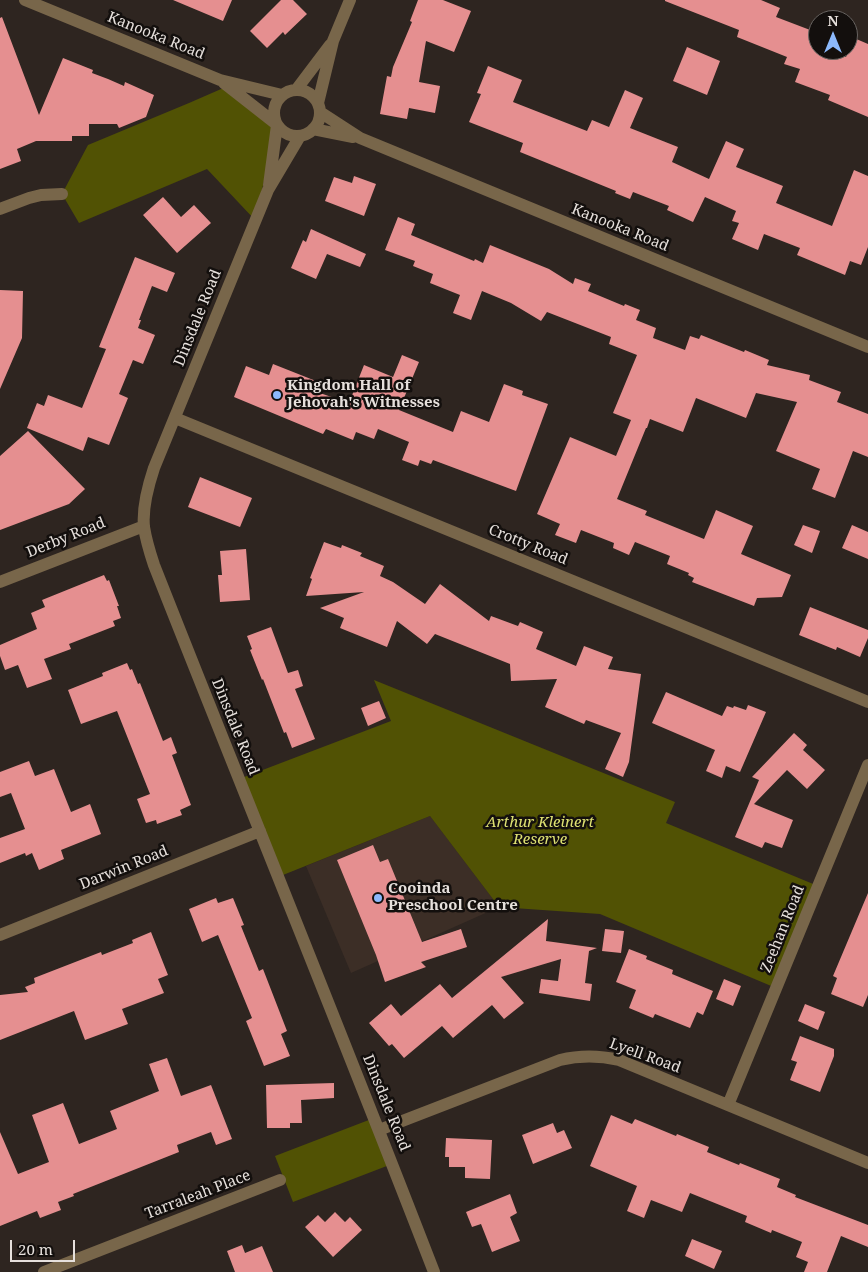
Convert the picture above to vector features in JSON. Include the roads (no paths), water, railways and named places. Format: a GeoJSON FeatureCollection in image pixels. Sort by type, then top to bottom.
{"type":"FeatureCollection","features":[{"type":"Feature","properties":{"kind":"street","name":"Kanooka Road"},"geometry":{"type":"LineString","coordinates":[[25,0],[220,80],[282,94]]}},
{"type":"Feature","properties":{"kind":"street"},"geometry":{"type":"LineString","coordinates":[[319,108],[314,98],[309,94],[296,90],[289,91],[282,94],[275,105],[274,117],[276,124],[287,134],[300,136],[314,129],[319,118],[319,108],[333,41],[350,0]]}},
{"type":"Feature","properties":{"kind":"street"},"geometry":{"type":"LineString","coordinates":[[296,90],[333,41]]}},
{"type":"Feature","properties":{"kind":"street","name":"Kanooka Road"},"geometry":{"type":"LineString","coordinates":[[220,80],[276,124]]}},
{"type":"Feature","properties":{"kind":"street","name":"Kanooka Road"},"geometry":{"type":"LineString","coordinates":[[319,108],[360,138]]}},
{"type":"Feature","properties":{"kind":"street","name":"Dinsdale Road"},"geometry":{"type":"LineString","coordinates":[[268,190],[276,124]]}},
{"type":"Feature","properties":{"kind":"street","name":"Kanooka Road"},"geometry":{"type":"LineString","coordinates":[[314,129],[360,138],[868,347]]}},
{"type":"Feature","properties":{"kind":"street","name":"Dinsdale Road"},"geometry":{"type":"LineString","coordinates":[[300,136],[268,190],[149,482],[144,512],[144,526],[154,565],[434,1272]]}},
{"type":"Feature","properties":{"kind":"street"},"geometry":{"type":"LineString","coordinates":[[0,209],[41,195],[62,194]]}},
{"type":"Feature","properties":{"kind":"street","name":"Crotty Road"},"geometry":{"type":"LineString","coordinates":[[175,418],[868,702]]}},
{"type":"Feature","properties":{"kind":"street","name":"Derby Road"},"geometry":{"type":"LineString","coordinates":[[0,582],[144,526]]}},
{"type":"Feature","properties":{"kind":"street","name":"Zeehan Road"},"geometry":{"type":"LineString","coordinates":[[728,1105],[868,765]]}},
{"type":"Feature","properties":{"kind":"street","name":"Darwin Road"},"geometry":{"type":"LineString","coordinates":[[0,935],[260,832]]}},
{"type":"Feature","properties":{"kind":"street","name":"Lyell Road"},"geometry":{"type":"LineString","coordinates":[[379,1130],[545,1065],[574,1056],[604,1056],[619,1060],[868,1163]]}},
{"type":"Feature","properties":{"kind":"street","name":"Tarraleah Place"},"geometry":{"type":"LineString","coordinates":[[44,1272],[280,1180]]}},
{"type":"Feature","properties":{"kind":"place","name":"Kingdom Hall of Jehovah's Witnesses"},"geometry":{"type":"Point","coordinates":[277,395]}},
{"type":"Feature","properties":{"kind":"place","name":"Cooinda Preschool Centre"},"geometry":{"type":"Point","coordinates":[378,898]}},
{"type":"Feature","properties":{"kind":"park label","name":"Arthur Kleinert Reserve"},"geometry":{"type":"Point","coordinates":[540,832]}}]}
